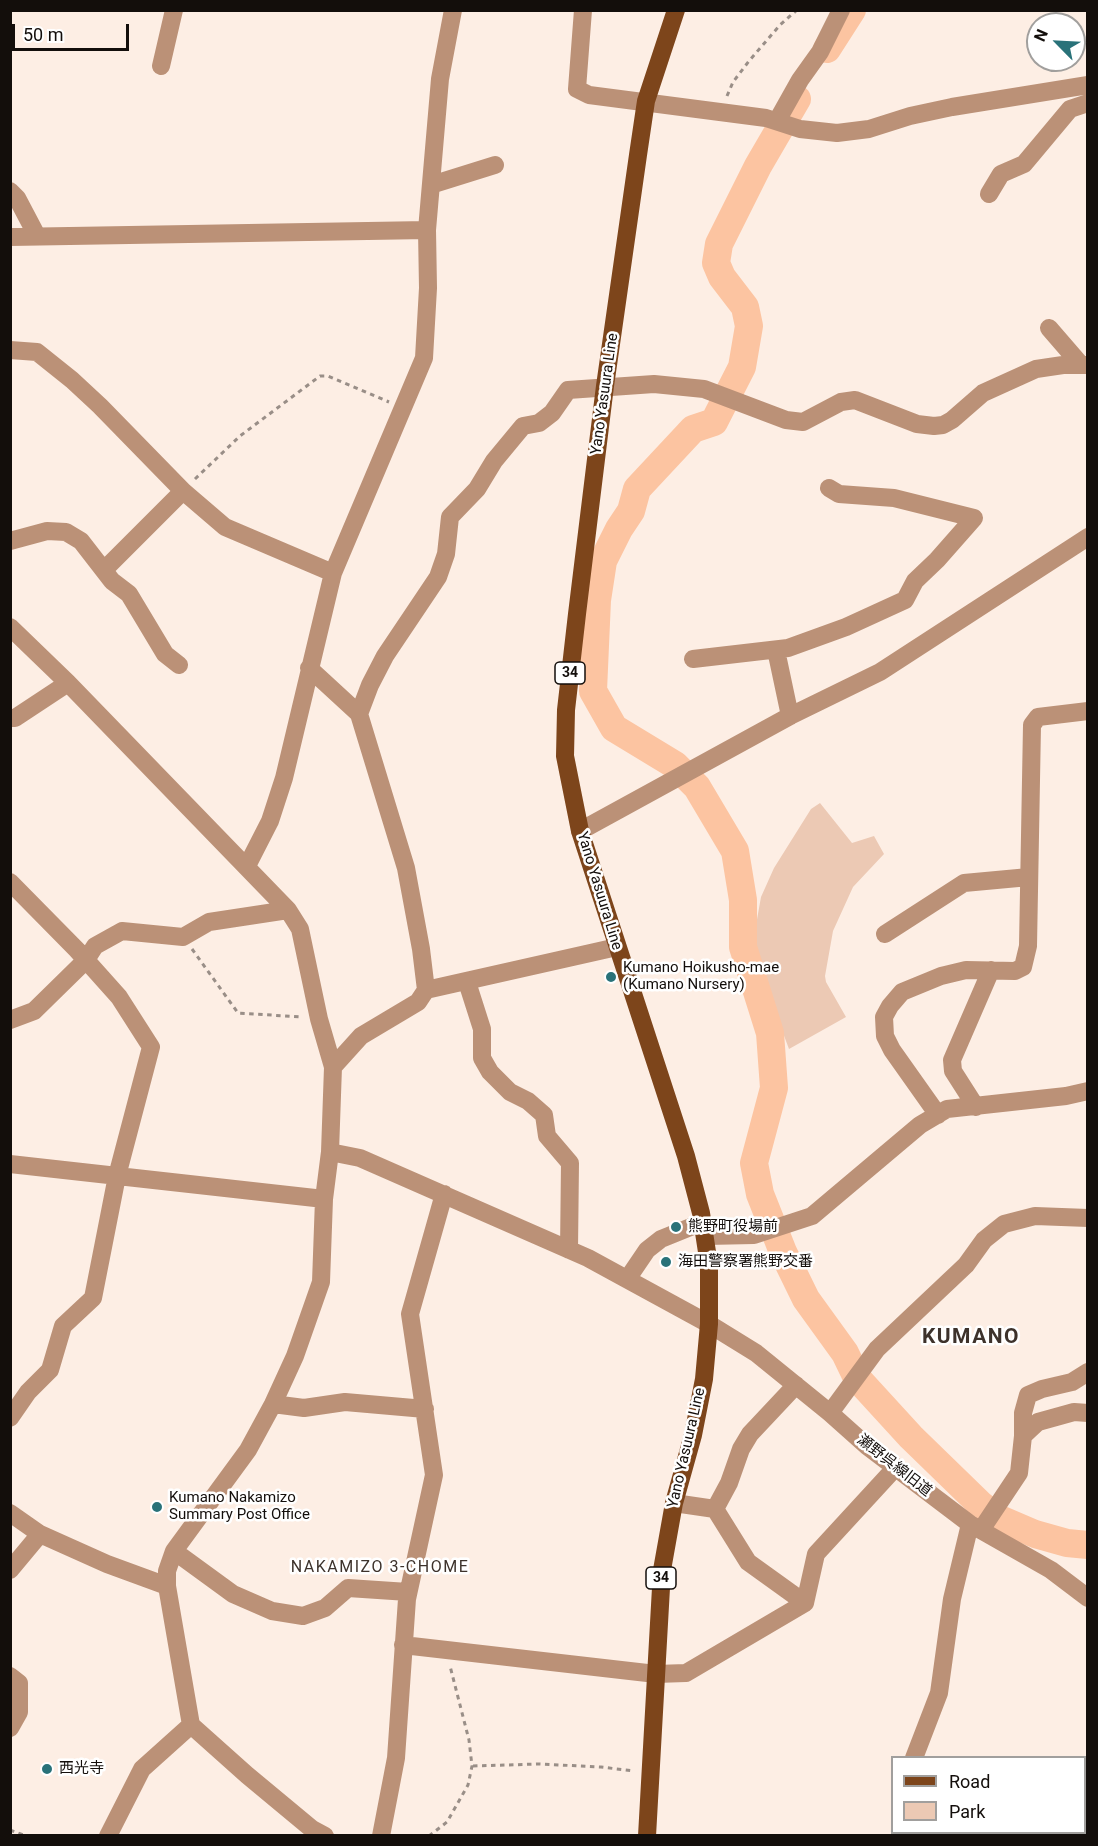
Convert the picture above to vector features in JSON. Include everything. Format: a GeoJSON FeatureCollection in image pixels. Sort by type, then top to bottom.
{"type":"FeatureCollection","features":[{"type":"Feature","properties":{"kind":"main road","name":"Yano Yasuura Line"},"geometry":{"type":"LineString","coordinates":[[647,1836],[662,1570],[674,1503],[693,1435],[704,1379],[709,1265],[704,1229],[686,1156],[580,831],[565,756],[566,710],[605,386],[646,101],[676,10]]}},
{"type":"Feature","properties":{"kind":"street"},"geometry":{"type":"LineString","coordinates":[[161,66],[174,10]]}},
{"type":"Feature","properties":{"kind":"street"},"geometry":{"type":"LineString","coordinates":[[247,866],[270,821],[284,778],[333,573],[405,408],[424,358],[428,288],[426,231],[440,79],[453,10]]}},
{"type":"Feature","properties":{"kind":"street"},"geometry":{"type":"LineString","coordinates":[[582,10],[577,89],[589,94],[777,121],[800,129],[837,133],[869,129],[910,116],[952,107],[1088,85]]}},
{"type":"Feature","properties":{"kind":"street"},"geometry":{"type":"LineString","coordinates":[[777,121],[800,80],[820,52],[841,10]]}},
{"type":"Feature","properties":{"kind":"street"},"geometry":{"type":"LineString","coordinates":[[989,194],[1001,174],[1024,164],[1070,109],[1088,103]]}},
{"type":"Feature","properties":{"kind":"street"},"geometry":{"type":"LineString","coordinates":[[430,185],[495,165]]}},
{"type":"Feature","properties":{"kind":"street"},"geometry":{"type":"LineString","coordinates":[[10,191],[17,198],[37,236]]}},
{"type":"Feature","properties":{"kind":"street"},"geometry":{"type":"LineString","coordinates":[[10,237],[426,231]]}},
{"type":"Feature","properties":{"kind":"street"},"geometry":{"type":"LineString","coordinates":[[1048,328],[1084,365]]}},
{"type":"Feature","properties":{"kind":"street"},"geometry":{"type":"LineString","coordinates":[[10,350],[37,352],[72,380],[183,491],[225,527],[333,573]]}},
{"type":"Feature","properties":{"kind":"street"},"geometry":{"type":"LineString","coordinates":[[359,714],[370,685],[385,656],[438,577],[446,554],[450,517],[477,489],[494,461],[523,426],[539,423],[552,413],[568,390],[654,384],[704,389],[786,420],[803,422],[841,402],[855,400],[917,424],[934,426],[952,420],[983,393],[1036,369],[1084,365]]}},
{"type":"Feature","properties":{"kind":"street"},"geometry":{"type":"LineString","coordinates":[[693,660],[788,648],[846,627],[904,600],[915,581],[974,518],[894,498],[839,494],[829,489]]}},
{"type":"Feature","properties":{"kind":"street"},"geometry":{"type":"LineString","coordinates":[[104,570],[183,491]]}},
{"type":"Feature","properties":{"kind":"street"},"geometry":{"type":"LineString","coordinates":[[10,541],[47,531],[66,532],[81,541],[112,581],[129,594],[165,654],[178,665]]}},
{"type":"Feature","properties":{"kind":"street"},"geometry":{"type":"LineString","coordinates":[[580,831],[790,716],[880,672],[1088,537]]}},
{"type":"Feature","properties":{"kind":"street"},"geometry":{"type":"LineString","coordinates":[[10,627],[247,866],[288,910],[300,929],[319,1019],[333,1067],[321,1282],[295,1356],[273,1404],[248,1450],[174,1551],[167,1571],[167,1586],[191,1725],[296,1816],[325,1836]]}},
{"type":"Feature","properties":{"kind":"street"},"geometry":{"type":"LineString","coordinates":[[776,650],[790,716]]}},
{"type":"Feature","properties":{"kind":"street"},"geometry":{"type":"LineString","coordinates":[[309,668],[359,714],[406,868],[426,990],[418,1002],[361,1036],[333,1067]]}},
{"type":"Feature","properties":{"kind":"street"},"geometry":{"type":"LineString","coordinates":[[10,718],[15,718],[68,683]]}},
{"type":"Feature","properties":{"kind":"street"},"geometry":{"type":"LineString","coordinates":[[938,1115],[892,1050],[885,1036],[884,1017],[902,992],[941,976],[966,970],[1015,971],[1023,967],[1028,946],[1032,725],[1038,717],[1088,711]]}},
{"type":"Feature","properties":{"kind":"street"},"geometry":{"type":"LineString","coordinates":[[885,934],[963,883],[1029,877]]}},
{"type":"Feature","properties":{"kind":"street"},"geometry":{"type":"LineString","coordinates":[[10,882],[86,960],[118,997],[151,1047],[117,1176],[93,1298],[63,1326],[50,1370],[28,1392],[10,1418]]}},
{"type":"Feature","properties":{"kind":"street"},"geometry":{"type":"LineString","coordinates":[[10,1020],[34,1011],[86,960],[95,946],[122,931],[183,938],[209,922],[288,910]]}},
{"type":"Feature","properties":{"kind":"street"},"geometry":{"type":"LineString","coordinates":[[426,990],[617,947]]}},
{"type":"Feature","properties":{"kind":"street"},"geometry":{"type":"LineString","coordinates":[[976,1107],[953,1071],[952,1060],[990,970]]}},
{"type":"Feature","properties":{"kind":"street"},"geometry":{"type":"LineString","coordinates":[[467,982],[482,1029],[482,1058],[490,1072],[510,1092],[528,1101],[544,1115],[547,1136],[570,1163],[570,1250]]}},
{"type":"Feature","properties":{"kind":"street"},"geometry":{"type":"LineString","coordinates":[[628,1278],[647,1250],[661,1239],[704,1229],[754,1235],[812,1216],[920,1125],[947,1109],[1066,1096],[1088,1091]]}},
{"type":"Feature","properties":{"kind":"street","name":"瀬野呉線旧道"},"geometry":{"type":"LineString","coordinates":[[330,1152],[360,1158],[570,1250],[628,1278],[708,1324],[756,1353],[867,1446],[896,1467],[984,1521],[1088,1598]]}},
{"type":"Feature","properties":{"kind":"street"},"geometry":{"type":"LineString","coordinates":[[10,1164],[324,1199]]}},
{"type":"Feature","properties":{"kind":"street"},"geometry":{"type":"LineString","coordinates":[[381,1836],[396,1758],[408,1592],[434,1475],[411,1314],[444,1194]]}},
{"type":"Feature","properties":{"kind":"street"},"geometry":{"type":"LineString","coordinates":[[830,1413],[877,1349],[966,1265],[984,1240],[1004,1224],[1035,1216],[1088,1218]]}},
{"type":"Feature","properties":{"kind":"street"},"geometry":{"type":"LineString","coordinates":[[915,1756],[939,1693],[952,1599],[984,1521],[1020,1473],[1023,1413],[1028,1395],[1042,1389],[1072,1383],[1088,1372]]}},
{"type":"Feature","properties":{"kind":"street"},"geometry":{"type":"LineString","coordinates":[[715,1509],[729,1483],[741,1449],[750,1434],[796,1385]]}},
{"type":"Feature","properties":{"kind":"street"},"geometry":{"type":"LineString","coordinates":[[273,1404],[304,1408],[345,1402],[425,1409]]}},
{"type":"Feature","properties":{"kind":"street"},"geometry":{"type":"LineString","coordinates":[[1023,1436],[1038,1422],[1074,1412],[1088,1413]]}},
{"type":"Feature","properties":{"kind":"street"},"geometry":{"type":"LineString","coordinates":[[404,1645],[656,1674],[686,1673],[805,1602],[816,1554],[896,1467]]}},
{"type":"Feature","properties":{"kind":"street"},"geometry":{"type":"LineString","coordinates":[[674,1503],[715,1509],[748,1562],[805,1602]]}},
{"type":"Feature","properties":{"kind":"street"},"geometry":{"type":"LineString","coordinates":[[10,1513],[40,1534],[107,1564],[167,1586]]}},
{"type":"Feature","properties":{"kind":"street"},"geometry":{"type":"LineString","coordinates":[[10,1570],[40,1534]]}},
{"type":"Feature","properties":{"kind":"street"},"geometry":{"type":"LineString","coordinates":[[174,1551],[233,1594],[272,1611],[303,1616],[325,1608],[348,1588],[408,1592]]}},
{"type":"Feature","properties":{"kind":"street"},"geometry":{"type":"LineString","coordinates":[[10,1676],[19,1683],[19,1712],[10,1728]]}},
{"type":"Feature","properties":{"kind":"street"},"geometry":{"type":"LineString","coordinates":[[108,1836],[142,1769],[191,1725]]}},
{"type":"Feature","properties":{"kind":"path"},"geometry":{"type":"LineString","coordinates":[[720,111],[733,82],[780,25],[797,10]]}},
{"type":"Feature","properties":{"kind":"path"},"geometry":{"type":"LineString","coordinates":[[183,491],[240,436],[320,376],[328,376],[405,408]]}},
{"type":"Feature","properties":{"kind":"path"},"geometry":{"type":"LineString","coordinates":[[183,938],[238,1013],[319,1019]]}},
{"type":"Feature","properties":{"kind":"path"},"geometry":{"type":"LineString","coordinates":[[429,1836],[447,1822],[468,1785],[472,1766],[469,1740],[446,1650]]}},
{"type":"Feature","properties":{"kind":"path"},"geometry":{"type":"LineString","coordinates":[[472,1766],[539,1764],[601,1767],[650,1774]]}},
{"type":"Feature","properties":{"kind":"path"},"geometry":{"type":"LineString","coordinates":[[10,1830],[26,1836]]}},
{"type":"Feature","properties":{"kind":"green space"},"geometry":{"type":"Polygon","coordinates":[[[820,803],[852,843],[874,836],[884,854],[853,887],[833,931],[825,976],[826,982],[846,1017],[789,1049],[755,958],[756,925],[761,897],[774,868],[811,809],[820,803]]]}},
{"type":"Feature","properties":{"kind":"waterway"},"geometry":{"type":"LineString","coordinates":[[827,49],[852,10]]}},
{"type":"Feature","properties":{"kind":"waterway"},"geometry":{"type":"LineString","coordinates":[[797,99],[758,166],[719,244],[716,263],[722,277],[745,307],[749,326],[742,367],[714,422],[693,429],[637,489],[631,511],[603,561],[597,600],[593,691],[614,728],[675,765],[697,787],[735,851],[743,900],[743,947],[770,1033],[774,1088],[754,1163],[760,1194],[783,1252],[806,1299],[845,1353],[857,1378],[911,1437],[981,1505],[1000,1519],[1035,1534],[1067,1543],[1088,1545]]}},
{"type":"Feature","properties":{"kind":"place","name":"Kumano Hoikusho-mae (Kumano Nursery)"},"geometry":{"type":"Point","coordinates":[611,977]}},
{"type":"Feature","properties":{"kind":"place","name":"熊野町役場前"},"geometry":{"type":"Point","coordinates":[676,1227]}},
{"type":"Feature","properties":{"kind":"place","name":"海田警察署熊野交番"},"geometry":{"type":"Point","coordinates":[666,1262]}},
{"type":"Feature","properties":{"kind":"place","name":"Kumano Nakamizo Summary Post Office"},"geometry":{"type":"Point","coordinates":[157,1507]}},
{"type":"Feature","properties":{"kind":"place","name":"西光寺"},"geometry":{"type":"Point","coordinates":[47,1769]}},
{"type":"Feature","properties":{"kind":"district","name":"KUMANO"},"geometry":{"type":"Point","coordinates":[971,1338]}},
{"type":"Feature","properties":{"kind":"district","name":"NAKAMIZO 3-CHOME"},"geometry":{"type":"Point","coordinates":[380,1568]}}]}
